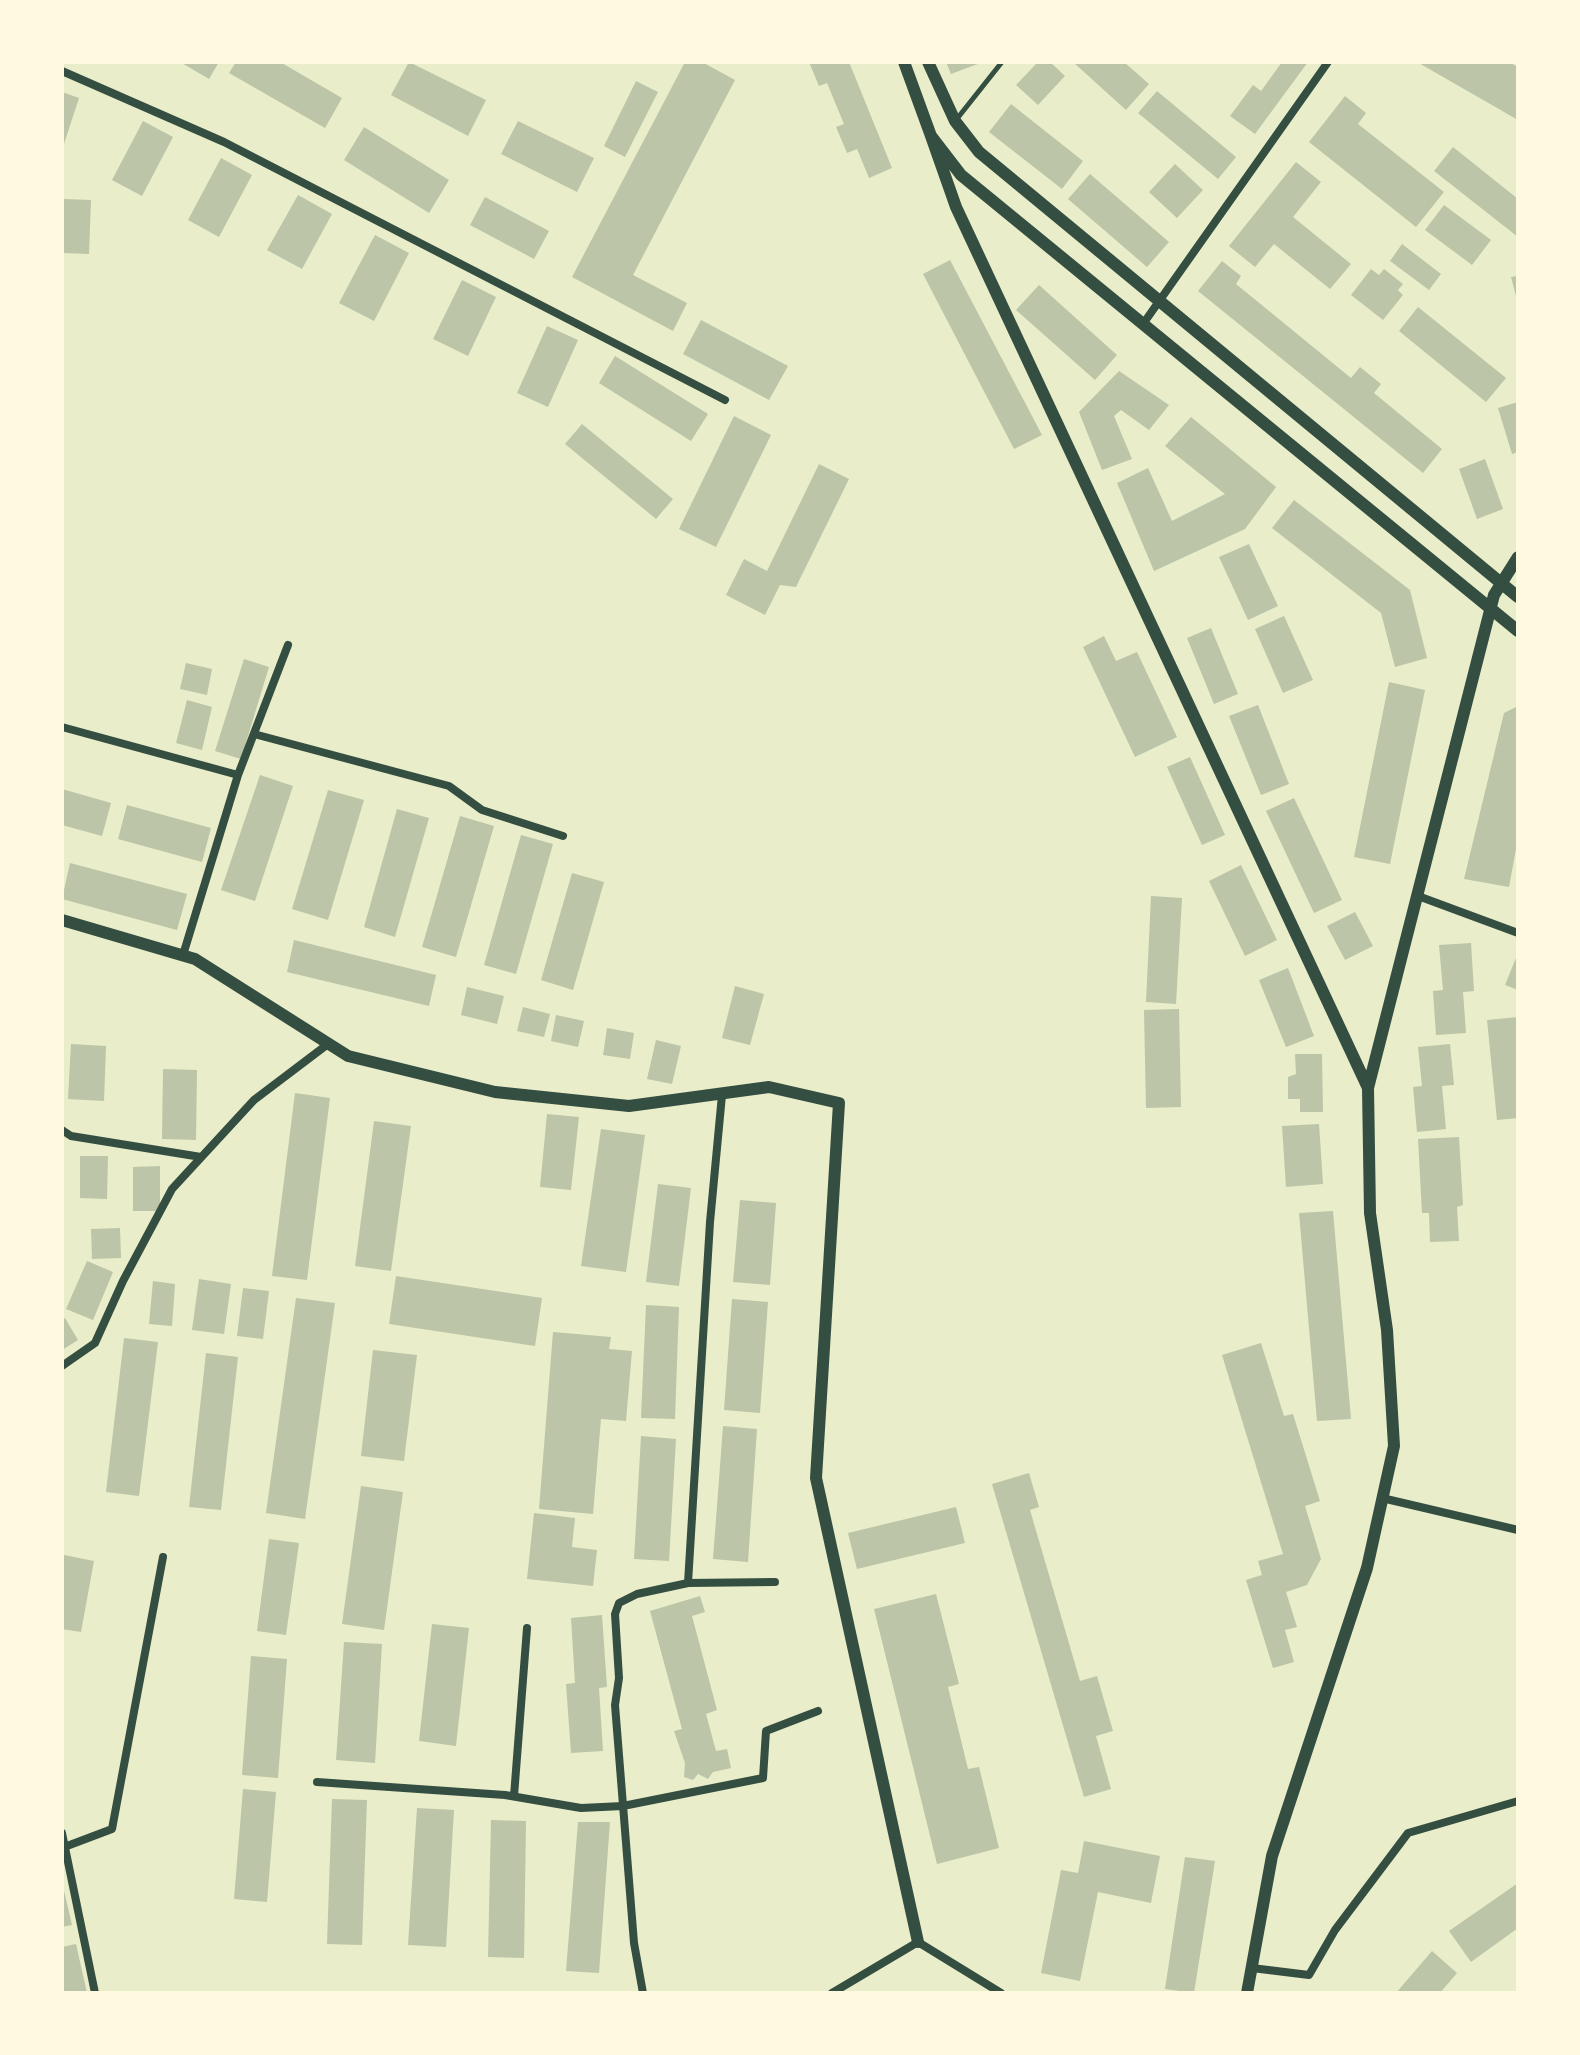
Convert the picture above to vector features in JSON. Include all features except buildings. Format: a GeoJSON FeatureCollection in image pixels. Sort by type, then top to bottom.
{"type":"FeatureCollection","features":[{"type":"Feature","properties":{"kind":"street"},"geometry":{"type":"LineString","coordinates":[[904,62],[956,207],[1368,1088]]}},
{"type":"Feature","properties":{"kind":"street"},"geometry":{"type":"LineString","coordinates":[[928,62],[955,121],[979,152],[1518,597]]}},
{"type":"Feature","properties":{"kind":"street"},"geometry":{"type":"LineString","coordinates":[[1143,324],[1328,62]]}},
{"type":"Feature","properties":{"kind":"street"},"geometry":{"type":"LineString","coordinates":[[62,71],[224,142],[725,400]]}},
{"type":"Feature","properties":{"kind":"street"},"geometry":{"type":"LineString","coordinates":[[931,136],[961,175],[1518,631]]}},
{"type":"Feature","properties":{"kind":"street"},"geometry":{"type":"LineString","coordinates":[[1247,1993],[1272,1856],[1367,1568],[1393,1432],[1387,1330],[1370,1213],[1368,1088],[1490,608],[1518,557]]}},
{"type":"Feature","properties":{"kind":"street"},"geometry":{"type":"LineString","coordinates":[[183,955],[238,775],[288,645]]}},
{"type":"Feature","properties":{"kind":"street"},"geometry":{"type":"LineString","coordinates":[[62,727],[238,775]]}},
{"type":"Feature","properties":{"kind":"street"},"geometry":{"type":"LineString","coordinates":[[254,734],[449,786],[482,810],[563,836]]}},
{"type":"Feature","properties":{"kind":"street"},"geometry":{"type":"LineString","coordinates":[[1418,896],[1518,933]]}},
{"type":"Feature","properties":{"kind":"street"},"geometry":{"type":"LineString","coordinates":[[62,920],[195,959],[348,1056],[495,1092],[629,1106],[769,1087],[839,1103],[816,1478],[918,1942],[1001,1993]]}},
{"type":"Feature","properties":{"kind":"street"},"geometry":{"type":"LineString","coordinates":[[62,1366],[95,1343],[123,1281],[172,1189],[254,1100],[328,1044]]}},
{"type":"Feature","properties":{"kind":"street"},"geometry":{"type":"LineString","coordinates":[[688,1583],[710,1222],[722,1095]]}},
{"type":"Feature","properties":{"kind":"street"},"geometry":{"type":"LineString","coordinates":[[62,1130],[71,1136],[201,1157]]}},
{"type":"Feature","properties":{"kind":"street"},"geometry":{"type":"LineString","coordinates":[[1382,1498],[1518,1530]]}},
{"type":"Feature","properties":{"kind":"street"},"geometry":{"type":"LineString","coordinates":[[67,1846],[112,1829],[163,1557]]}},
{"type":"Feature","properties":{"kind":"street"},"geometry":{"type":"LineString","coordinates":[[643,1993],[634,1943],[615,1705],[619,1678],[615,1614],[619,1603],[637,1594],[688,1583],[775,1582]]}},
{"type":"Feature","properties":{"kind":"street"},"geometry":{"type":"LineString","coordinates":[[514,1796],[527,1628]]}},
{"type":"Feature","properties":{"kind":"street"},"geometry":{"type":"LineString","coordinates":[[317,1782],[514,1796],[581,1808],[623,1806],[763,1778],[766,1731],[818,1711]]}},
{"type":"Feature","properties":{"kind":"street"},"geometry":{"type":"LineString","coordinates":[[1252,1968],[1309,1975],[1335,1930],[1408,1833],[1518,1801]]}},
{"type":"Feature","properties":{"kind":"street"},"geometry":{"type":"LineString","coordinates":[[62,1833],[95,1993]]}},
{"type":"Feature","properties":{"kind":"street"},"geometry":{"type":"LineString","coordinates":[[832,1993],[918,1942]]}},
{"type":"Feature","properties":{"kind":"lane"},"geometry":{"type":"LineString","coordinates":[[955,121],[1002,62]]}}]}
